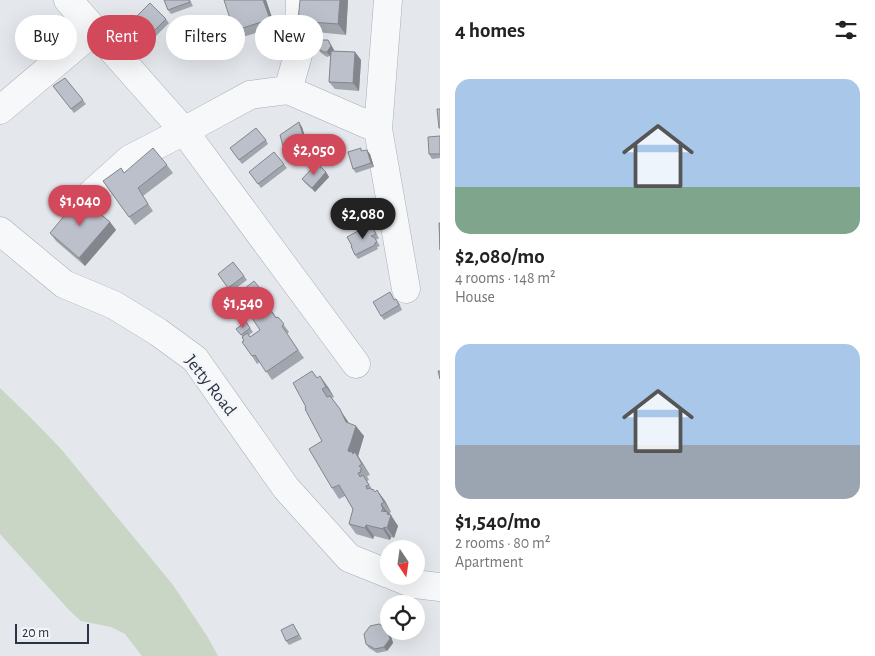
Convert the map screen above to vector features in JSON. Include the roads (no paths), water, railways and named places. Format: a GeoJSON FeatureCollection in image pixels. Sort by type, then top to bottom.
{"type":"FeatureCollection","features":[{"type":"Feature","properties":{"kind":"lane"},"geometry":{"type":"LineString","coordinates":[[68,0],[87,22]]}},
{"type":"Feature","properties":{"kind":"lane"},"geometry":{"type":"LineString","coordinates":[[288,90],[298,55],[300,0]]}},
{"type":"Feature","properties":{"kind":"lane"},"geometry":{"type":"LineString","coordinates":[[388,0],[378,130],[406,290]]}},
{"type":"Feature","properties":{"kind":"lane"},"geometry":{"type":"LineString","coordinates":[[0,110],[87,36]]}},
{"type":"Feature","properties":{"kind":"lane"},"geometry":{"type":"LineString","coordinates":[[121,60],[184,131],[356,364]]}},
{"type":"Feature","properties":{"kind":"lane"},"geometry":{"type":"LineString","coordinates":[[89,196],[130,159],[250,95],[288,90],[378,130]]}},
{"type":"Feature","properties":{"kind":"lane","name":"Jetty Road"},"geometry":{"type":"LineString","coordinates":[[0,231],[64,284],[114,305],[158,332],[195,359],[286,488],[349,558],[380,570]]}},
{"type":"Feature","properties":{"kind":"lane"},"geometry":{"type":"LineString","coordinates":[[423,585],[440,587]]}}]}
